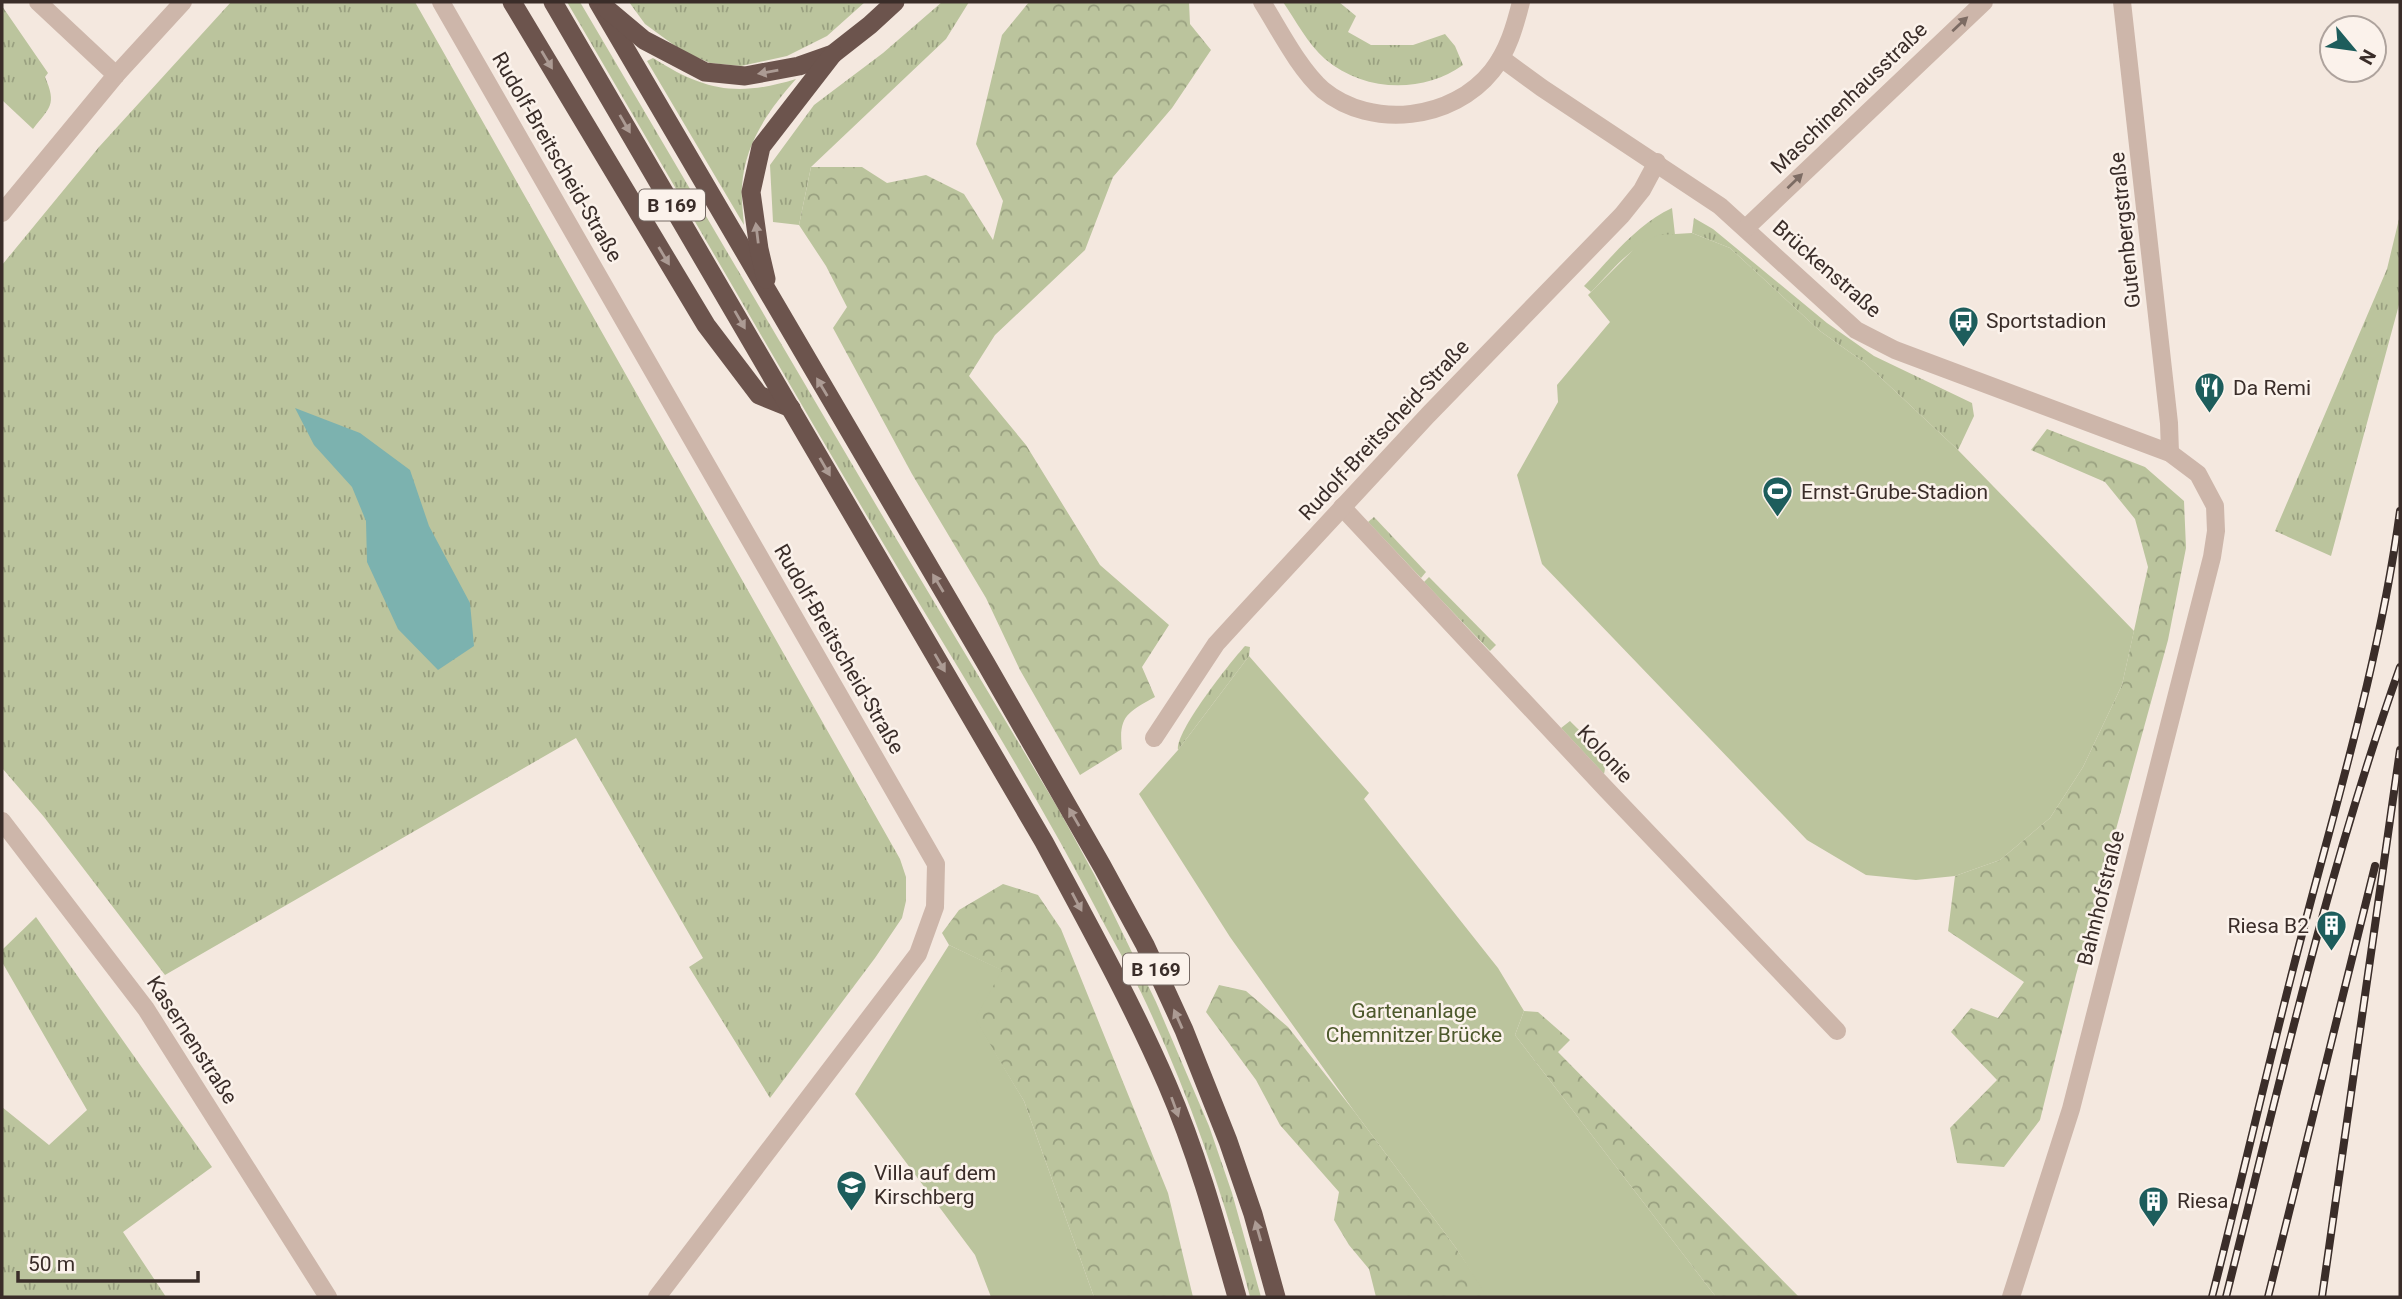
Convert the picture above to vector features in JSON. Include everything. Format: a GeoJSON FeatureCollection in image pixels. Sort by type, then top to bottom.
{"type":"FeatureCollection","features":[{"type":"Feature","properties":{"kind":"highway"},"geometry":{"type":"LineString","coordinates":[[512,2],[706,325],[759,395],[791,408]]}},
{"type":"Feature","properties":{"kind":"highway","name":"B 169"},"geometry":{"type":"LineString","coordinates":[[553,2],[1044,842],[1109,961],[1168,1086],[1200,1175],[1237,1297]]}},
{"type":"Feature","properties":{"kind":"highway"},"geometry":{"type":"LineString","coordinates":[[598,2],[644,40],[705,72],[745,76],[799,66],[833,54]]}},
{"type":"Feature","properties":{"kind":"highway","name":"B 169"},"geometry":{"type":"LineString","coordinates":[[598,2],[985,662],[1145,945],[1184,1030],[1228,1141],[1253,1214],[1276,1297]]}},
{"type":"Feature","properties":{"kind":"highway"},"geometry":{"type":"LineString","coordinates":[[771,300],[759,249],[751,192],[761,147],[833,54],[895,2]]}},
{"type":"Feature","properties":{"kind":"street"},"geometry":{"type":"LineString","coordinates":[[38,2],[116,75]]}},
{"type":"Feature","properties":{"kind":"street"},"geometry":{"type":"LineString","coordinates":[[2,213],[116,75],[183,2]]}},
{"type":"Feature","properties":{"kind":"street","name":"Rudolf-Breitscheid-Straße"},"geometry":{"type":"LineString","coordinates":[[441,2],[936,864],[935,907],[918,954],[657,1297]]}},
{"type":"Feature","properties":{"kind":"street"},"geometry":{"type":"LineString","coordinates":[[1262,2],[1304,67],[1321,88],[1343,104],[1363,111],[1397,115],[1442,107],[1472,90],[1492,72],[1511,38],[1521,2]]}},
{"type":"Feature","properties":{"kind":"street","name":"Maschinenhausstraße"},"geometry":{"type":"LineString","coordinates":[[1746,229],[1984,2]]}},
{"type":"Feature","properties":{"kind":"street","name":"Gutenbergstraße"},"geometry":{"type":"LineString","coordinates":[[2122,2],[2169,423],[2170,453]]}},
{"type":"Feature","properties":{"kind":"street","name":"Brückenstraße"},"geometry":{"type":"LineString","coordinates":[[1501,58],[1720,206],[1856,330],[1895,350],[2170,453],[2198,474],[2215,506]]}},
{"type":"Feature","properties":{"kind":"street","name":"Rudolf-Breitscheid-Straße"},"geometry":{"type":"LineString","coordinates":[[1154,738],[1216,644],[1342,507],[1622,215],[1642,190],[1657,162]]}},
{"type":"Feature","properties":{"kind":"street","name":"Bahnhofstraße"},"geometry":{"type":"LineString","coordinates":[[2011,1297],[2078,1082],[2212,557],[2216,531],[2215,506]]}},
{"type":"Feature","properties":{"kind":"street","name":"Kolonie"},"geometry":{"type":"LineString","coordinates":[[1342,507],[1596,779],[1837,1031]]}},
{"type":"Feature","properties":{"kind":"street","name":"Kasernenstraße"},"geometry":{"type":"LineString","coordinates":[[2,821],[146,1009],[328,1297]]}},
{"type":"Feature","properties":{"kind":"green space"},"geometry":{"type":"Polygon","coordinates":[[[231,2],[415,2],[900,859],[906,877],[906,901],[902,918],[770,1098],[689,967],[703,958],[576,738],[165,975],[44,817],[2,768],[2,265],[99,147],[231,2]]]}},
{"type":"Feature","properties":{"kind":"green space"},"geometry":{"type":"Polygon","coordinates":[[[567,2],[580,2],[1059,810],[1095,876],[1156,1002],[1209,1126],[1232,1193],[1261,1297],[1250,1297],[1218,1186],[1192,1112],[1163,1040],[1131,973],[1030,789],[567,2]]]}},
{"type":"Feature","properties":{"kind":"green space"},"geometry":{"type":"Polygon","coordinates":[[[629,2],[865,2],[827,36],[787,56],[741,66],[710,63],[682,51],[645,24],[629,2]]]}},
{"type":"Feature","properties":{"kind":"green space"},"geometry":{"type":"Polygon","coordinates":[[[942,2],[969,2],[946,39],[811,167],[799,225],[773,222],[770,165],[814,105],[883,53],[942,2]]]}},
{"type":"Feature","properties":{"kind":"green space"},"geometry":{"type":"Polygon","coordinates":[[[1029,2],[1189,2],[1190,24],[1211,50],[1172,108],[1113,177],[1085,250],[995,335],[969,376],[1026,445],[1100,565],[1169,625],[1142,667],[1155,697],[1127,716],[1122,729],[1122,749],[1080,775],[1020,670],[986,598],[912,474],[833,328],[847,307],[826,266],[799,225],[811,167],[862,167],[887,183],[926,175],[964,194],[993,240],[1003,201],[976,144],[1002,35],[1029,2]]]}},
{"type":"Feature","properties":{"kind":"green space"},"geometry":{"type":"Polygon","coordinates":[[[1283,2],[1339,2],[1356,16],[1348,32],[1371,45],[1413,45],[1445,34],[1455,46],[1463,65],[1430,81],[1412,85],[1375,83],[1357,78],[1340,70],[1319,53],[1283,2]]]}},
{"type":"Feature","properties":{"kind":"green space"},"geometry":{"type":"Polygon","coordinates":[[[2,6],[48,73],[45,77],[51,94],[50,105],[33,129],[2,100],[2,6]]]}},
{"type":"Feature","properties":{"kind":"green space"},"geometry":{"type":"Polygon","coordinates":[[[653,58],[689,78],[722,88],[756,88],[796,79],[767,116],[748,156],[742,186],[744,225],[647,61],[653,58]]]}},
{"type":"Feature","properties":{"kind":"green space"},"geometry":{"type":"Polygon","coordinates":[[[1672,208],[1675,235],[1649,241],[1638,247],[1591,292],[1584,286],[1636,232],[1672,208]]]}},
{"type":"Feature","properties":{"kind":"green space"},"geometry":{"type":"Polygon","coordinates":[[[2400,215],[2400,301],[2331,556],[2275,531],[2387,269],[2400,215]]]}},
{"type":"Feature","properties":{"kind":"green space"},"geometry":{"type":"Polygon","coordinates":[[[1694,218],[1713,229],[1827,323],[1874,356],[1972,403],[1974,416],[1958,450],[1865,363],[1820,331],[1730,248],[1692,233],[1694,218]]]}},
{"type":"Feature","properties":{"kind":"green space","name":"Ernst-Grube-Stadion"},"geometry":{"type":"Polygon","coordinates":[[[1692,233],[1730,248],[1820,331],[1865,363],[1958,450],[2134,631],[2122,685],[2083,767],[2050,818],[2000,860],[1955,876],[1916,880],[1866,875],[1807,840],[1542,564],[1517,475],[1558,402],[1557,385],[1610,322],[1588,295],[1640,243],[1659,235],[1692,233]]]}},
{"type":"Feature","properties":{"kind":"green space"},"geometry":{"type":"Polygon","coordinates":[[[2047,429],[2145,467],[2184,501],[2186,548],[2168,640],[2076,975],[2040,1120],[2004,1167],[1957,1163],[1950,1128],[1997,1080],[1951,1032],[1971,1008],[1998,1018],[2024,982],[1948,931],[1955,876],[2000,860],[2050,818],[2083,767],[2122,685],[2148,567],[2135,519],[2105,482],[2031,450],[2047,429]]]}},
{"type":"Feature","properties":{"kind":"green space"},"geometry":{"type":"Polygon","coordinates":[[[1374,517],[1426,572],[1421,578],[1368,522],[1374,517]]]}},
{"type":"Feature","properties":{"kind":"green space"},"geometry":{"type":"Polygon","coordinates":[[[1429,577],[1496,645],[1490,651],[1424,582],[1429,577]]]}},
{"type":"Feature","properties":{"kind":"green space"},"geometry":{"type":"Polygon","coordinates":[[[1245,646],[1250,647],[1249,656],[1178,750],[1179,741],[1194,714],[1245,646]]]}},
{"type":"Feature","properties":{"kind":"green space","name":"Gartenanlage Chemnitzer Brücke"},"geometry":{"type":"Polygon","coordinates":[[[1249,656],[1369,793],[1364,799],[1498,968],[1524,1011],[1515,1035],[1716,1297],[1489,1297],[1484,1292],[1456,1248],[1230,937],[1139,794],[1178,750],[1249,656]]]}},
{"type":"Feature","properties":{"kind":"green space"},"geometry":{"type":"Polygon","coordinates":[[[1570,721],[1599,752],[1605,766],[1604,774],[1561,728],[1570,721]]]}},
{"type":"Feature","properties":{"kind":"green space"},"geometry":{"type":"Polygon","coordinates":[[[1003,884],[1038,895],[1061,929],[1168,1193],[1193,1297],[1094,1297],[1024,1101],[974,1019],[1001,970],[949,945],[942,933],[959,910],[1003,884]]]}},
{"type":"Feature","properties":{"kind":"green space"},"geometry":{"type":"Polygon","coordinates":[[[36,917],[212,1167],[123,1232],[166,1297],[2,1297],[2,1107],[49,1145],[87,1110],[2,962],[2,950],[36,917]]]}},
{"type":"Feature","properties":{"kind":"green space"},"geometry":{"type":"Polygon","coordinates":[[[949,945],[1002,970],[975,1019],[1024,1101],[1094,1297],[991,1297],[975,1255],[855,1094],[949,945]]]}},
{"type":"Feature","properties":{"kind":"green space"},"geometry":{"type":"Polygon","coordinates":[[[1219,985],[1246,991],[1288,1027],[1456,1248],[1489,1297],[1376,1297],[1369,1269],[1349,1245],[1334,1220],[1339,1192],[1280,1125],[1256,1080],[1206,1012],[1219,985]]]}},
{"type":"Feature","properties":{"kind":"green space"},"geometry":{"type":"Polygon","coordinates":[[[1524,1011],[1538,1012],[1570,1040],[1558,1052],[1799,1297],[1716,1297],[1515,1035],[1524,1011]]]}},
{"type":"Feature","properties":{"kind":"water"},"geometry":{"type":"Polygon","coordinates":[[[295,408],[360,433],[410,470],[429,526],[470,603],[474,646],[438,670],[398,629],[367,562],[366,521],[352,487],[314,445],[295,408]]]}},
{"type":"Feature","properties":{"kind":"railway"},"geometry":{"type":"LineString","coordinates":[[2212,1297],[2367,684],[2400,511]]}},
{"type":"Feature","properties":{"kind":"railway"},"geometry":{"type":"LineString","coordinates":[[2226,1297],[2327,901],[2349,822],[2400,667]]}},
{"type":"Feature","properties":{"kind":"railway"},"geometry":{"type":"LineString","coordinates":[[2322,1297],[2400,750]]}},
{"type":"Feature","properties":{"kind":"railway"},"geometry":{"type":"LineString","coordinates":[[2268,1297],[2375,866]]}},
{"type":"Feature","properties":{"kind":"place","name":"Sportstadion"},"geometry":{"type":"Point","coordinates":[1963,348]}},
{"type":"Feature","properties":{"kind":"place","name":"Da Remi"},"geometry":{"type":"Point","coordinates":[2210,415]}},
{"type":"Feature","properties":{"kind":"place","name":"Ernst-Grube-Stadion"},"geometry":{"type":"Point","coordinates":[1778,519]}},
{"type":"Feature","properties":{"kind":"place","name":"Riesa B2"},"geometry":{"type":"Point","coordinates":[2332,953]}},
{"type":"Feature","properties":{"kind":"place","name":"Villa auf dem Kirschberg"},"geometry":{"type":"Point","coordinates":[851,1212]}},
{"type":"Feature","properties":{"kind":"place","name":"Riesa"},"geometry":{"type":"Point","coordinates":[2154,1228]}}]}
